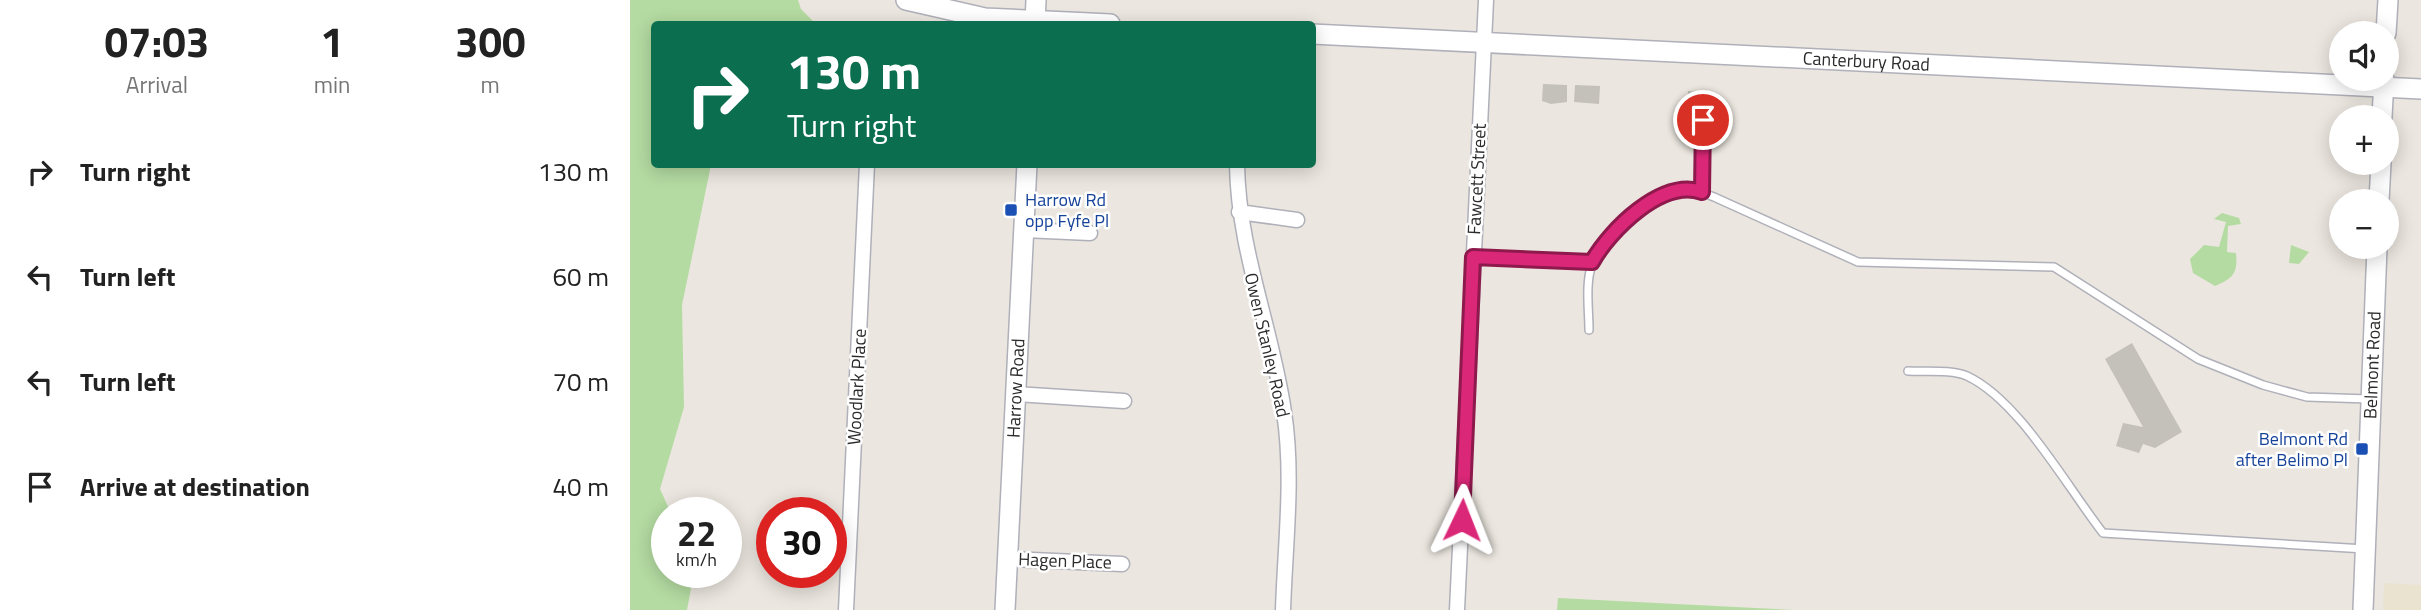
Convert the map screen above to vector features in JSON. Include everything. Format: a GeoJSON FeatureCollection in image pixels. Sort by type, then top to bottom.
{"type":"FeatureCollection","features":[{"type":"Feature","properties":{"kind":"main road"},"geometry":{"type":"LineString","coordinates":[[906,0],[985,18],[1015,21]]}},
{"type":"Feature","properties":{"kind":"main road"},"geometry":{"type":"LineString","coordinates":[[1035,21],[1036,0]]}},
{"type":"Feature","properties":{"kind":"main road"},"geometry":{"type":"LineString","coordinates":[[2387,21],[2388,0]]}},
{"type":"Feature","properties":{"kind":"main road","name":"Canterbury Road"},"geometry":{"type":"LineString","coordinates":[[1316,34],[2329,81]]}},
{"type":"Feature","properties":{"kind":"main road","name":"Canterbury Road"},"geometry":{"type":"LineString","coordinates":[[2399,85],[2421,89]]}},
{"type":"Feature","properties":{"kind":"main road","name":"Harrow Road"},"geometry":{"type":"LineString","coordinates":[[1005,610],[1027,168]]}},
{"type":"Feature","properties":{"kind":"main road","name":"Belmont Road"},"geometry":{"type":"LineString","coordinates":[[2363,610],[2378,259]]}},
{"type":"Feature","properties":{"kind":"street","name":"Fawcett Street"},"geometry":{"type":"LineString","coordinates":[[1457,610],[1486,0]]}},
{"type":"Feature","properties":{"kind":"street","name":"Woodlark Place"},"geometry":{"type":"LineString","coordinates":[[846,610],[867,168]]}},
{"type":"Feature","properties":{"kind":"street","name":"Owen Stanley Road"},"geometry":{"type":"LineString","coordinates":[[1237,168],[1243,240],[1284,411],[1288,462],[1283,610]]}},
{"type":"Feature","properties":{"kind":"street"},"geometry":{"type":"LineString","coordinates":[[1239,212],[1297,220]]}},
{"type":"Feature","properties":{"kind":"street"},"geometry":{"type":"LineString","coordinates":[[1024,230],[1090,233]]}},
{"type":"Feature","properties":{"kind":"street"},"geometry":{"type":"LineString","coordinates":[[1015,394],[1124,401]]}},
{"type":"Feature","properties":{"kind":"street","name":"Hagen Place"},"geometry":{"type":"LineString","coordinates":[[1007,559],[1122,564]]}},
{"type":"Feature","properties":{"kind":"lane"},"geometry":{"type":"LineString","coordinates":[[1702,192],[1703,120]]}},
{"type":"Feature","properties":{"kind":"lane"},"geometry":{"type":"LineString","coordinates":[[1589,330],[1592,262],[1606,241],[1652,199],[1678,190],[1702,192],[1858,261],[2054,267],[2198,359],[2224,370],[2263,385],[2307,397],[2372,399]]}},
{"type":"Feature","properties":{"kind":"lane"},"geometry":{"type":"LineString","coordinates":[[1473,257],[1592,262]]}},
{"type":"Feature","properties":{"kind":"lane"},"geometry":{"type":"LineString","coordinates":[[1908,371],[1965,374],[1988,390],[2024,424],[2103,533],[2366,549]]}},
{"type":"Feature","properties":{"kind":"shaded area"},"geometry":{"type":"Polygon","coordinates":[[[2384,583],[2421,585],[2421,610],[2383,610],[2384,583]]]}},
{"type":"Feature","properties":{"kind":"green space"},"geometry":{"type":"Polygon","coordinates":[[[630,0],[798,0],[801,9],[813,21],[651,21],[651,168],[710,168],[682,305],[684,407],[660,489],[664,497],[651,497],[651,588],[691,588],[687,610],[630,610],[630,0]]]}},
{"type":"Feature","properties":{"kind":"green space"},"geometry":{"type":"Polygon","coordinates":[[[2222,213],[2239,218],[2241,224],[2228,226],[2227,252],[2236,253],[2235,270],[2230,278],[2215,286],[2193,273],[2190,259],[2204,245],[2219,247],[2226,222],[2214,219],[2222,213]]]}},
{"type":"Feature","properties":{"kind":"green space"},"geometry":{"type":"Polygon","coordinates":[[[2291,245],[2309,252],[2299,264],[2289,263],[2291,245]]]}},
{"type":"Feature","properties":{"kind":"green space"},"geometry":{"type":"Polygon","coordinates":[[[1558,598],[1793,610],[1557,610],[1558,598]]]}},
{"type":"Feature","properties":{"kind":"building"},"geometry":{"type":"Polygon","coordinates":[[[1543,84],[1567,85],[1567,102],[1551,104],[1542,101],[1543,84]]]}},
{"type":"Feature","properties":{"kind":"building"},"geometry":{"type":"Polygon","coordinates":[[[1575,85],[1600,86],[1599,104],[1574,102],[1575,85]]]}},
{"type":"Feature","properties":{"kind":"building"},"geometry":{"type":"Polygon","coordinates":[[[1688,91],[1715,93],[1714,108],[1687,106],[1688,91]]]}},
{"type":"Feature","properties":{"kind":"building"},"geometry":{"type":"Polygon","coordinates":[[[2132,343],[2182,432],[2155,448],[2143,444],[2139,453],[2116,446],[2123,423],[2143,427],[2105,359],[2132,343]]]}},
{"type":"Feature","properties":{"kind":"place","name":"Harrow Rd opp Fyfe Pl"},"geometry":{"type":"Point","coordinates":[1011,210]}},
{"type":"Feature","properties":{"kind":"place","name":"Belmont Rd after Belimo Pl"},"geometry":{"type":"Point","coordinates":[2362,449]}},
{"type":"Feature","properties":{"kind":"route"},"geometry":{"type":"LineString","coordinates":[[1462,520],[1473,257],[1592,262],[1606,241],[1652,199],[1678,190],[1702,192],[1703,120]]}}]}
